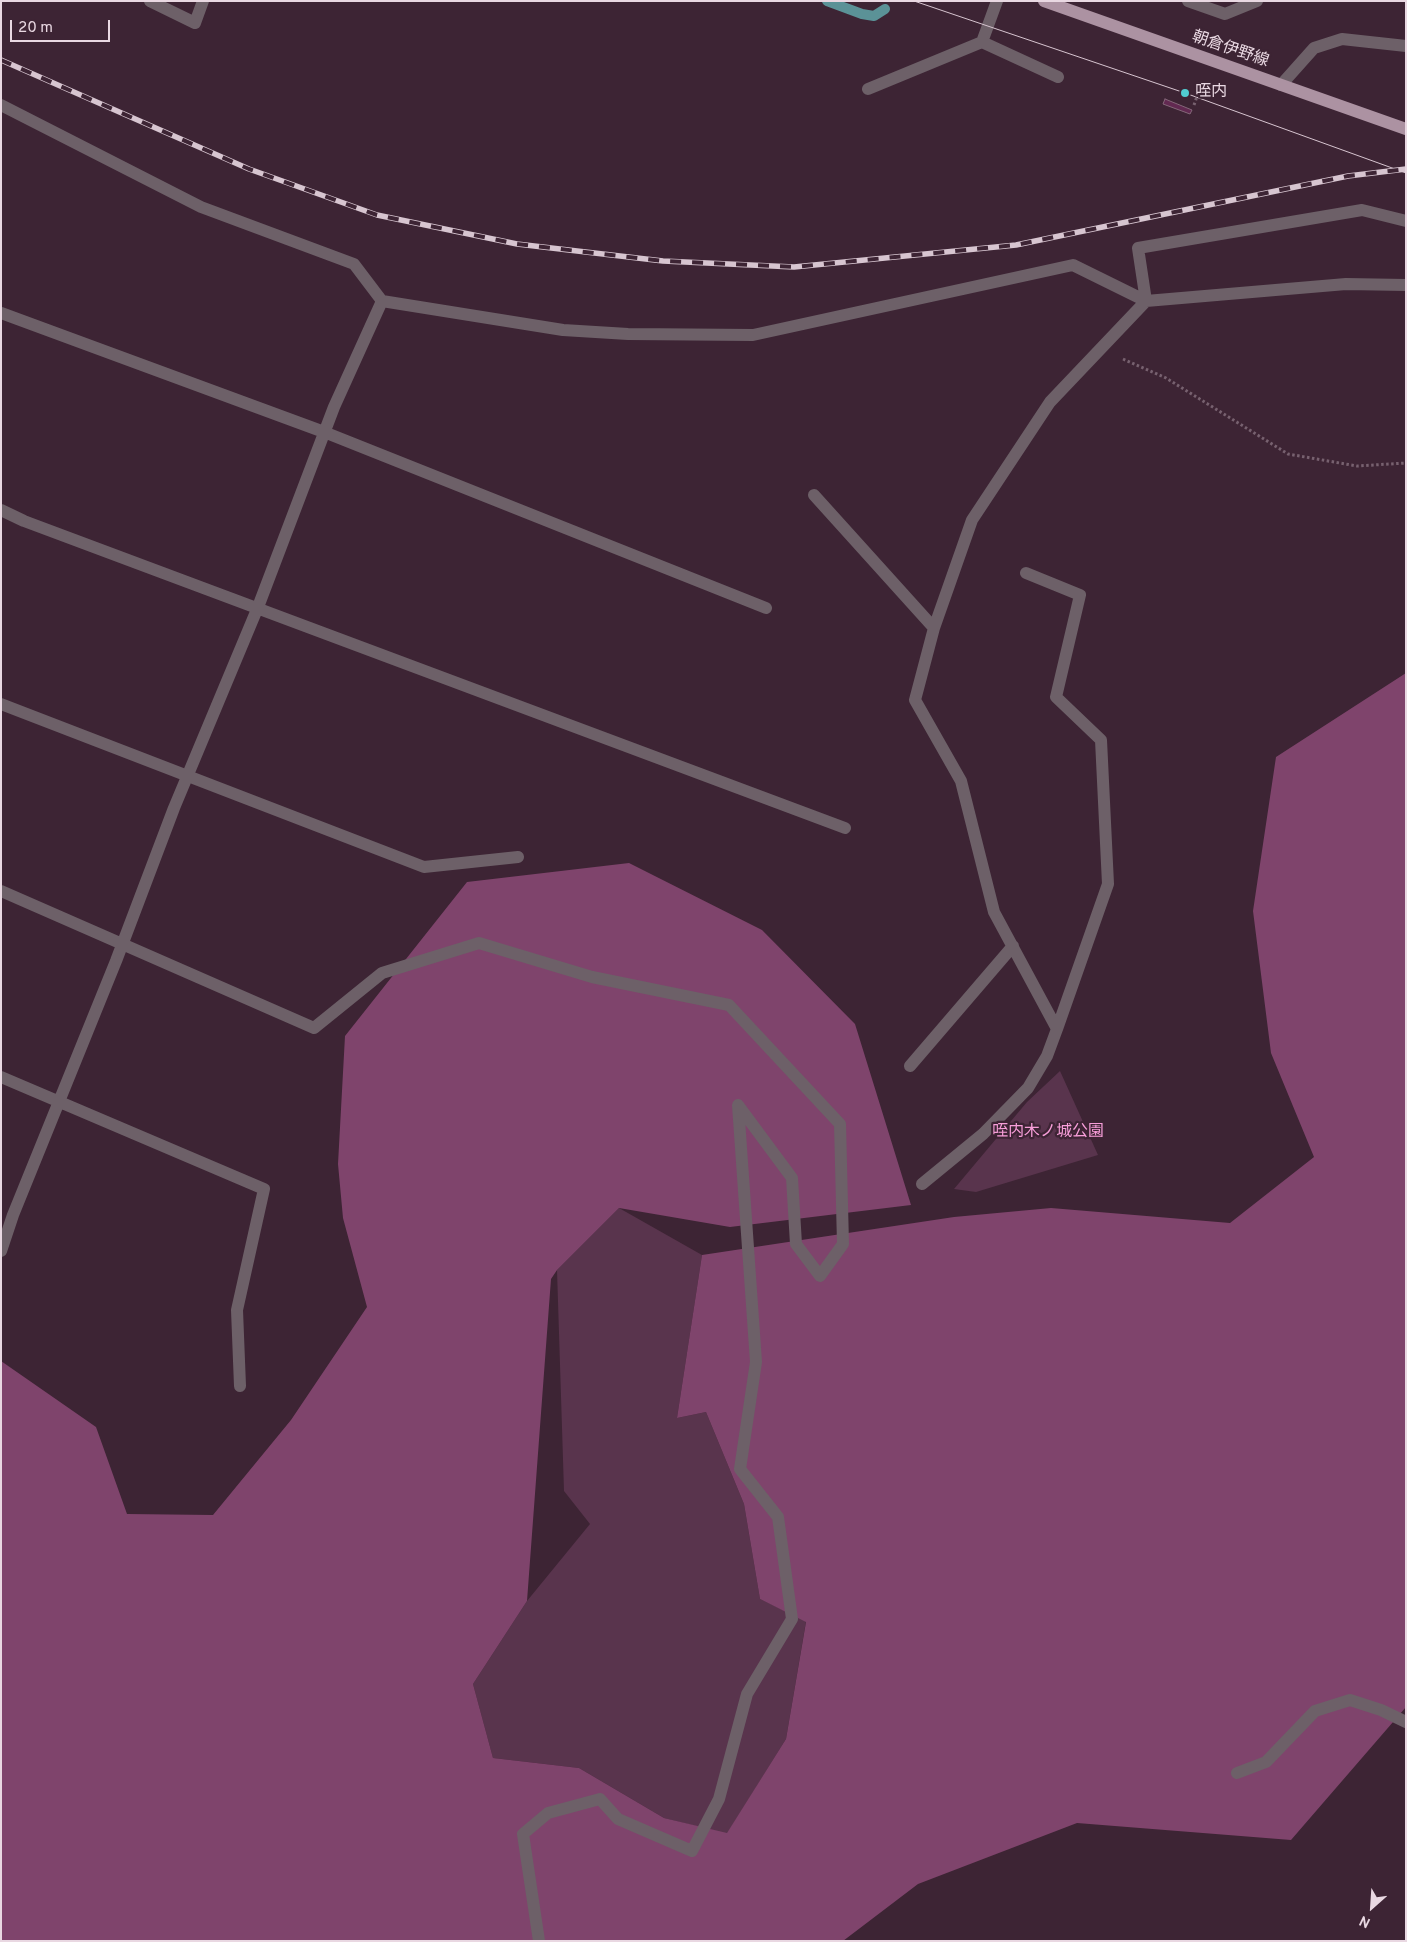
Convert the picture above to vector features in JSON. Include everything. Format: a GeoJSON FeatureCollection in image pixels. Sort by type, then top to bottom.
{"type":"FeatureCollection","features":[{"type":"Feature","properties":{"kind":"main road","name":"朝倉伊野線"},"geometry":{"type":"LineString","coordinates":[[1044,1],[1406,129]]}},
{"type":"Feature","properties":{"kind":"street"},"geometry":{"type":"LineString","coordinates":[[150,1],[195,24],[203,1]]}},
{"type":"Feature","properties":{"kind":"street"},"geometry":{"type":"LineString","coordinates":[[982,42],[997,1]]}},
{"type":"Feature","properties":{"kind":"street"},"geometry":{"type":"LineString","coordinates":[[1188,1],[1225,14],[1257,1]]}},
{"type":"Feature","properties":{"kind":"street"},"geometry":{"type":"LineString","coordinates":[[1281,85],[1314,48],[1342,39],[1406,46]]}},
{"type":"Feature","properties":{"kind":"street"},"geometry":{"type":"LineString","coordinates":[[868,89],[982,42],[1058,77]]}},
{"type":"Feature","properties":{"kind":"street"},"geometry":{"type":"LineString","coordinates":[[1,105],[201,207],[354,264],[382,301],[563,330],[628,334],[753,335],[1073,265],[1146,301],[1346,284],[1406,285]]}},
{"type":"Feature","properties":{"kind":"street"},"geometry":{"type":"LineString","coordinates":[[1146,301],[1138,248],[1362,210],[1406,221]]}},
{"type":"Feature","properties":{"kind":"street"},"geometry":{"type":"LineString","coordinates":[[1,1251],[13,1215],[188,774],[258,607],[324,432],[375,312],[382,301]]}},
{"type":"Feature","properties":{"kind":"street"},"geometry":{"type":"LineString","coordinates":[[1057,1029],[994,912],[961,781],[915,700],[934,628],[972,520],[1050,402],[1146,301]]}},
{"type":"Feature","properties":{"kind":"street"},"geometry":{"type":"LineString","coordinates":[[1,313],[324,432],[766,608]]}},
{"type":"Feature","properties":{"kind":"street"},"geometry":{"type":"LineString","coordinates":[[814,495],[934,628]]}},
{"type":"Feature","properties":{"kind":"street"},"geometry":{"type":"LineString","coordinates":[[1,510],[24,521],[845,828]]}},
{"type":"Feature","properties":{"kind":"street"},"geometry":{"type":"LineString","coordinates":[[922,1184],[983,1134],[1028,1088],[1047,1056],[1108,884],[1101,740],[1056,697],[1080,595],[1026,573]]}},
{"type":"Feature","properties":{"kind":"street"},"geometry":{"type":"LineString","coordinates":[[1,704],[188,774],[424,867],[518,857]]}},
{"type":"Feature","properties":{"kind":"street"},"geometry":{"type":"LineString","coordinates":[[1,891],[314,1028],[382,974],[480,943],[592,976],[729,1005],[840,1124],[843,1244],[820,1276],[796,1244],[792,1178],[738,1105],[756,1362],[740,1469],[778,1517],[792,1619],[747,1694],[719,1799],[692,1851],[618,1819],[600,1799],[548,1812],[523,1834],[539,1941]]}},
{"type":"Feature","properties":{"kind":"street"},"geometry":{"type":"LineString","coordinates":[[910,1066],[1013,946]]}},
{"type":"Feature","properties":{"kind":"street"},"geometry":{"type":"LineString","coordinates":[[1,1077],[264,1189],[237,1310],[240,1386]]}},
{"type":"Feature","properties":{"kind":"street"},"geometry":{"type":"LineString","coordinates":[[1237,1773],[1266,1762],[1315,1711],[1350,1700],[1381,1710],[1406,1722]]}},
{"type":"Feature","properties":{"kind":"path"},"geometry":{"type":"LineString","coordinates":[[1102,349],[1166,378],[1288,454],[1357,466],[1406,463]]}},
{"type":"Feature","properties":{"kind":"green space","name":"咥内木ノ城公園"},"geometry":{"type":"Polygon","coordinates":[[[1060,1071],[1098,1155],[976,1192],[954,1189],[1027,1102],[1060,1071]]]}},
{"type":"Feature","properties":{"kind":"green space"},"geometry":{"type":"Polygon","coordinates":[[[619,1208],[702,1255],[677,1418],[706,1412],[744,1504],[760,1599],[806,1621],[786,1739],[727,1834],[664,1818],[579,1768],[493,1758],[473,1684],[527,1601],[590,1524],[564,1491],[557,1270],[619,1208]]]}},
{"type":"Feature","properties":{"kind":"shaded area"},"geometry":{"type":"Polygon","coordinates":[[[1406,673],[1406,1707],[1291,1840],[1077,1823],[918,1884],[843,1941],[1,1941],[1,1361],[96,1427],[127,1514],[213,1515],[291,1420],[367,1307],[343,1218],[338,1164],[345,1036],[467,882],[629,863],[762,930],[855,1024],[911,1205],[730,1227],[619,1208],[557,1270],[551,1279],[527,1601],[473,1684],[493,1758],[579,1768],[664,1818],[727,1833],[786,1739],[806,1622],[760,1599],[744,1504],[706,1412],[677,1418],[702,1255],[954,1217],[1051,1208],[1230,1223],[1314,1157],[1271,1053],[1253,911],[1276,757],[1406,673]]]}},
{"type":"Feature","properties":{"kind":"building"},"geometry":{"type":"Polygon","coordinates":[[[1165,99],[1192,110],[1190,114],[1163,104],[1165,99]]]}},
{"type":"Feature","properties":{"kind":"waterway"},"geometry":{"type":"LineString","coordinates":[[827,1],[862,14],[874,16],[885,9]]}},
{"type":"Feature","properties":{"kind":"tram line"},"geometry":{"type":"LineString","coordinates":[[914,1],[1185,93],[1406,173]]}},
{"type":"Feature","properties":{"kind":"railway"},"geometry":{"type":"LineString","coordinates":[[1,60],[249,169],[377,215],[517,244],[663,261],[794,267],[1016,245],[1348,176],[1406,169]]}},
{"type":"Feature","properties":{"kind":"place","name":"咥内"},"geometry":{"type":"Point","coordinates":[1185,93]}}]}
